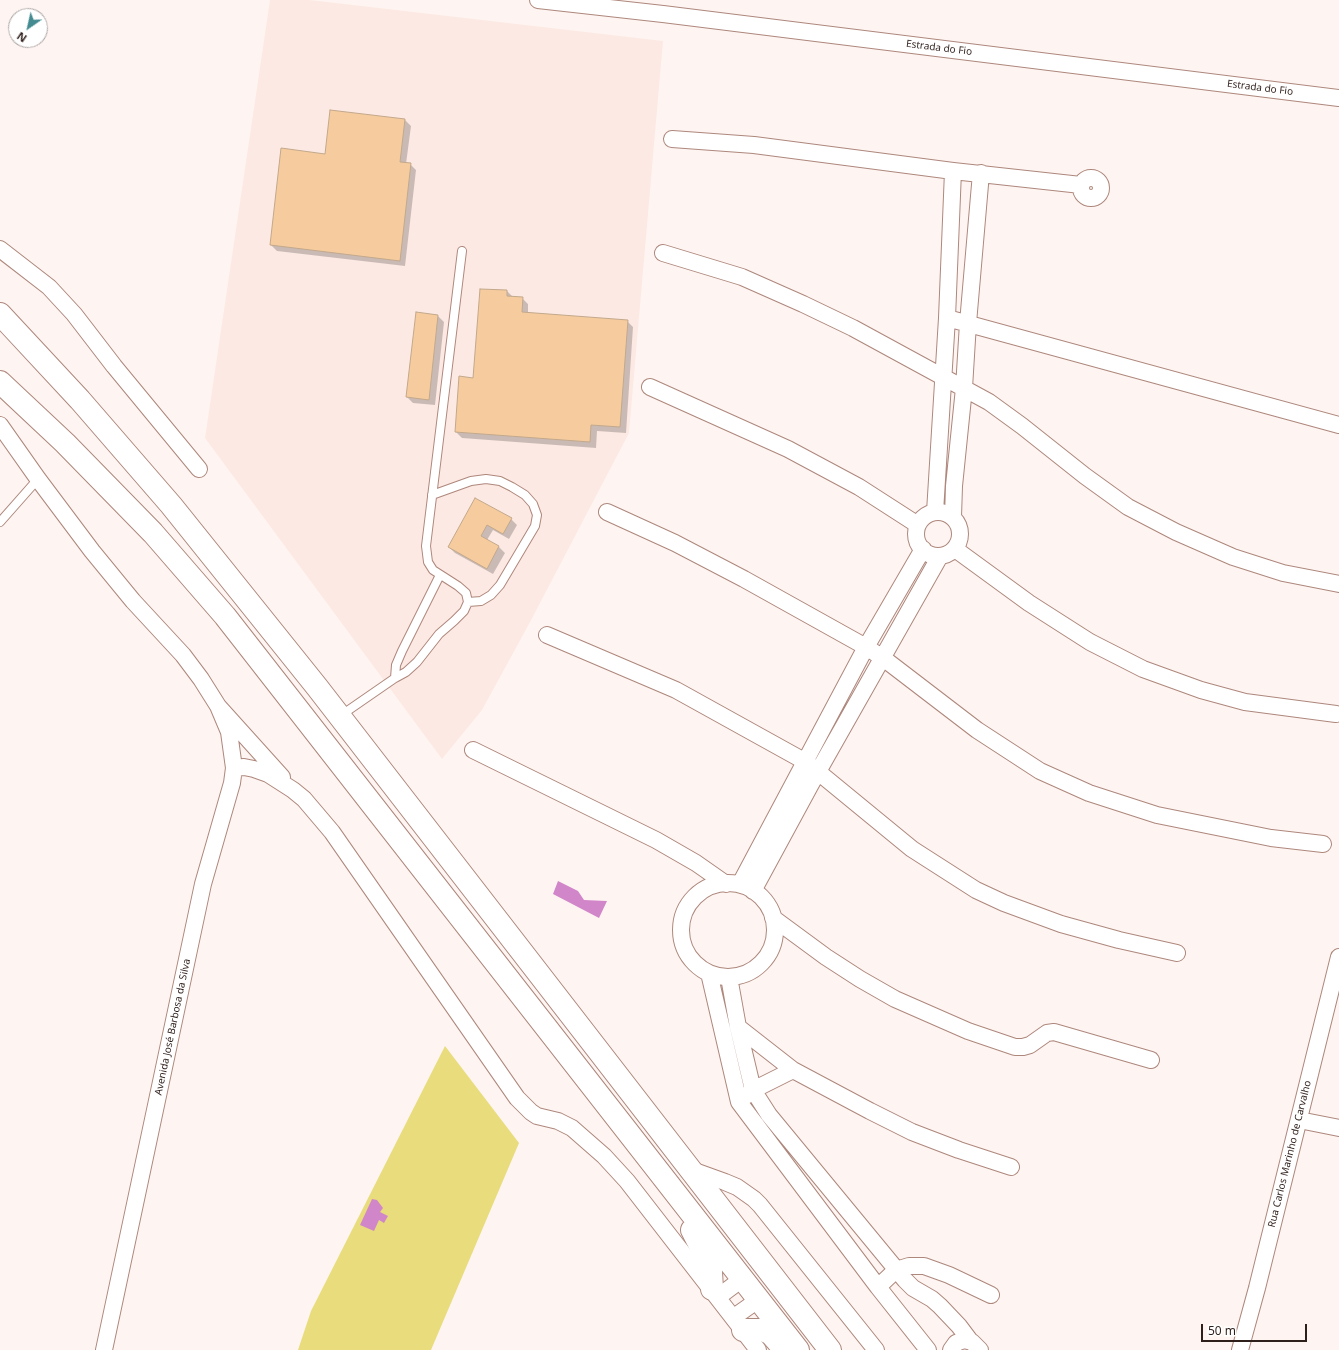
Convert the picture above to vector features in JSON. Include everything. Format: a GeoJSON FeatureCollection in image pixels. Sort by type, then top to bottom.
{"type":"FeatureCollection","features":[{"type":"Feature","properties":{"kind":"highway"},"geometry":{"type":"LineString","coordinates":[[0,314],[80,400],[171,505],[339,716],[689,1170],[830,1350]]}},
{"type":"Feature","properties":{"kind":"highway"},"geometry":{"type":"LineString","coordinates":[[0,382],[65,443],[153,533],[225,616],[798,1350]]}},
{"type":"Feature","properties":{"kind":"highway"},"geometry":{"type":"LineString","coordinates":[[686,1205],[688,1220],[710,1266],[715,1293]]}},
{"type":"Feature","properties":{"kind":"highway"},"geometry":{"type":"LineString","coordinates":[[738,1323],[763,1330],[771,1334],[784,1350]]}},
{"type":"Feature","properties":{"kind":"street","name":"Estrada do Fio"},"geometry":{"type":"LineString","coordinates":[[542,0],[1339,98]]}},
{"type":"Feature","properties":{"kind":"street"},"geometry":{"type":"LineString","coordinates":[[672,139],[692,139],[754,145],[1081,185]]}},
{"type":"Feature","properties":{"kind":"street"},"geometry":{"type":"LineString","coordinates":[[935,512],[947,318],[953,170]]}},
{"type":"Feature","properties":{"kind":"street"},"geometry":{"type":"LineString","coordinates":[[953,517],[954,486],[964,388],[981,173]]}},
{"type":"Feature","properties":{"kind":"street"},"geometry":{"type":"LineString","coordinates":[[0,249],[49,287],[74,314],[114,366],[199,469]]}},
{"type":"Feature","properties":{"kind":"street"},"geometry":{"type":"LineString","coordinates":[[662,253],[742,277],[803,304],[853,328],[964,388],[989,402],[1128,507],[1176,532],[1233,557],[1282,573],[1339,584]]}},
{"type":"Feature","properties":{"kind":"street"},"geometry":{"type":"LineString","coordinates":[[947,318],[1339,425]]}},
{"type":"Feature","properties":{"kind":"street"},"geometry":{"type":"LineString","coordinates":[[650,387],[788,449],[859,487],[918,524]]}},
{"type":"Feature","properties":{"kind":"street"},"geometry":{"type":"LineString","coordinates":[[0,425],[92,551],[133,600],[183,655],[201,679],[218,706],[293,790]]}},
{"type":"Feature","properties":{"kind":"street"},"geometry":{"type":"LineString","coordinates":[[607,512],[675,543],[737,575],[866,647],[883,658],[977,730],[1040,771],[1089,793],[1157,815],[1271,838],[1323,844]]}},
{"type":"Feature","properties":{"kind":"street"},"geometry":{"type":"LineString","coordinates":[[935,512],[944,512],[953,517],[961,532],[960,541],[956,549],[948,554],[940,556],[932,556],[923,550],[917,541],[916,532],[918,524],[922,518],[935,512]]}},
{"type":"Feature","properties":{"kind":"street"},"geometry":{"type":"LineString","coordinates":[[956,549],[1029,603],[1090,642],[1143,669],[1202,690],[1245,702],[1338,714]]}},
{"type":"Feature","properties":{"kind":"street"},"geometry":{"type":"LineString","coordinates":[[740,886],[866,647],[923,550]]}},
{"type":"Feature","properties":{"kind":"street"},"geometry":{"type":"LineString","coordinates":[[740,886],[818,773],[940,556]]}},
{"type":"Feature","properties":{"kind":"street"},"geometry":{"type":"LineString","coordinates":[[547,635],[676,690],[806,762],[912,849],[976,890],[1004,903],[1061,924],[1119,940],[1177,953]]}},
{"type":"Feature","properties":{"kind":"street","name":"Avenida José Barbosa da Silva"},"geometry":{"type":"LineString","coordinates":[[104,1350],[203,884],[232,783],[234,768],[229,732],[218,706]]}},
{"type":"Feature","properties":{"kind":"street"},"geometry":{"type":"LineString","coordinates":[[473,750],[656,840],[696,863],[740,886],[764,900],[771,912],[775,925],[774,939],[769,954],[758,966],[744,974],[729,977],[709,973],[700,968],[690,957],[683,943],[681,928],[684,913],[692,900],[704,890],[718,884],[740,886]]}},
{"type":"Feature","properties":{"kind":"street"},"geometry":{"type":"LineString","coordinates":[[234,768],[244,767],[268,774],[304,799],[332,832],[517,1098],[537,1116],[558,1121],[572,1128],[604,1156],[627,1181],[758,1350]]}},
{"type":"Feature","properties":{"kind":"street"},"geometry":{"type":"LineString","coordinates":[[773,918],[826,957],[860,979],[895,999],[968,1032],[1015,1047],[1030,1045],[1047,1033],[1054,1032],[1151,1060]]}},
{"type":"Feature","properties":{"kind":"street","name":"Rua Carlos Marinho de Carvalho"},"geometry":{"type":"LineString","coordinates":[[1240,1350],[1257,1288],[1339,956]]}},
{"type":"Feature","properties":{"kind":"street"},"geometry":{"type":"LineString","coordinates":[[709,973],[739,1102],[878,1287],[928,1350]]}},
{"type":"Feature","properties":{"kind":"street"},"geometry":{"type":"LineString","coordinates":[[729,977],[738,1027],[753,1090],[769,1115],[896,1270],[913,1288],[940,1306],[975,1346]]}},
{"type":"Feature","properties":{"kind":"street"},"geometry":{"type":"LineString","coordinates":[[738,1027],[793,1070],[912,1132],[959,1150],[1011,1167]]}},
{"type":"Feature","properties":{"kind":"street"},"geometry":{"type":"LineString","coordinates":[[739,1102],[753,1090],[793,1070]]}},
{"type":"Feature","properties":{"kind":"street"},"geometry":{"type":"LineString","coordinates":[[1299,1120],[1339,1128]]}},
{"type":"Feature","properties":{"kind":"street"},"geometry":{"type":"LineString","coordinates":[[689,1170],[725,1182],[754,1199],[876,1350]]}},
{"type":"Feature","properties":{"kind":"street"},"geometry":{"type":"LineString","coordinates":[[878,1287],[896,1270],[909,1266],[924,1266],[949,1275],[991,1295]]}},
{"type":"Feature","properties":{"kind":"street"},"geometry":{"type":"LineString","coordinates":[[715,1293],[742,1279]]}},
{"type":"Feature","properties":{"kind":"street"},"geometry":{"type":"LineString","coordinates":[[738,1323],[758,1300]]}},
{"type":"Feature","properties":{"kind":"street"},"geometry":{"type":"LineString","coordinates":[[951,1350],[953,1346],[964,1340],[975,1346]]}},
{"type":"Feature","properties":{"kind":"lane"},"geometry":{"type":"LineString","coordinates":[[339,716],[394,678],[406,672],[417,662],[439,634],[464,611],[468,602],[466,593],[433,570],[426,555],[462,251]]}},
{"type":"Feature","properties":{"kind":"lane"},"geometry":{"type":"LineString","coordinates":[[432,495],[471,481],[486,478],[500,481],[525,495],[533,504],[537,515],[535,526],[500,585],[491,595],[481,601],[468,602]]}},
{"type":"Feature","properties":{"kind":"lane"},"geometry":{"type":"LineString","coordinates":[[0,522],[38,479]]}},
{"type":"Feature","properties":{"kind":"lane"},"geometry":{"type":"LineString","coordinates":[[394,678],[396,665],[402,651],[440,575]]}},
{"type":"Feature","properties":{"kind":"shaded area"},"geometry":{"type":"Polygon","coordinates":[[[270,0],[310,0],[663,41],[629,433],[529,624],[482,710],[442,759],[205,438],[270,0]]]}},
{"type":"Feature","properties":{"kind":"shaded area"},"geometry":{"type":"Polygon","coordinates":[[[558,881],[578,891],[584,900],[607,901],[599,918],[553,894],[558,881]]]}},
{"type":"Feature","properties":{"kind":"shaded area"},"geometry":{"type":"Polygon","coordinates":[[[445,1046],[519,1143],[431,1350],[298,1350],[311,1311],[445,1046]]]}},
{"type":"Feature","properties":{"kind":"shaded area"},"geometry":{"type":"Polygon","coordinates":[[[372,1199],[377,1200],[383,1208],[380,1212],[388,1216],[384,1223],[379,1220],[374,1231],[360,1225],[372,1199]]]}},
{"type":"Feature","properties":{"kind":"building"},"geometry":{"type":"Polygon","coordinates":[[[330,110],[405,119],[400,162],[411,163],[400,261],[270,245],[281,148],[325,154],[330,110]]]}},
{"type":"Feature","properties":{"kind":"building"},"geometry":{"type":"Polygon","coordinates":[[[480,289],[507,290],[507,296],[523,297],[522,312],[628,320],[620,427],[591,425],[590,442],[455,432],[459,376],[473,378],[480,289]]]}},
{"type":"Feature","properties":{"kind":"building"},"geometry":{"type":"Polygon","coordinates":[[[416,312],[438,315],[429,400],[406,397],[416,312]]]}},
{"type":"Feature","properties":{"kind":"building"},"geometry":{"type":"Polygon","coordinates":[[[475,498],[512,518],[503,534],[487,525],[481,536],[499,546],[487,569],[448,547],[475,498]]]}}]}
